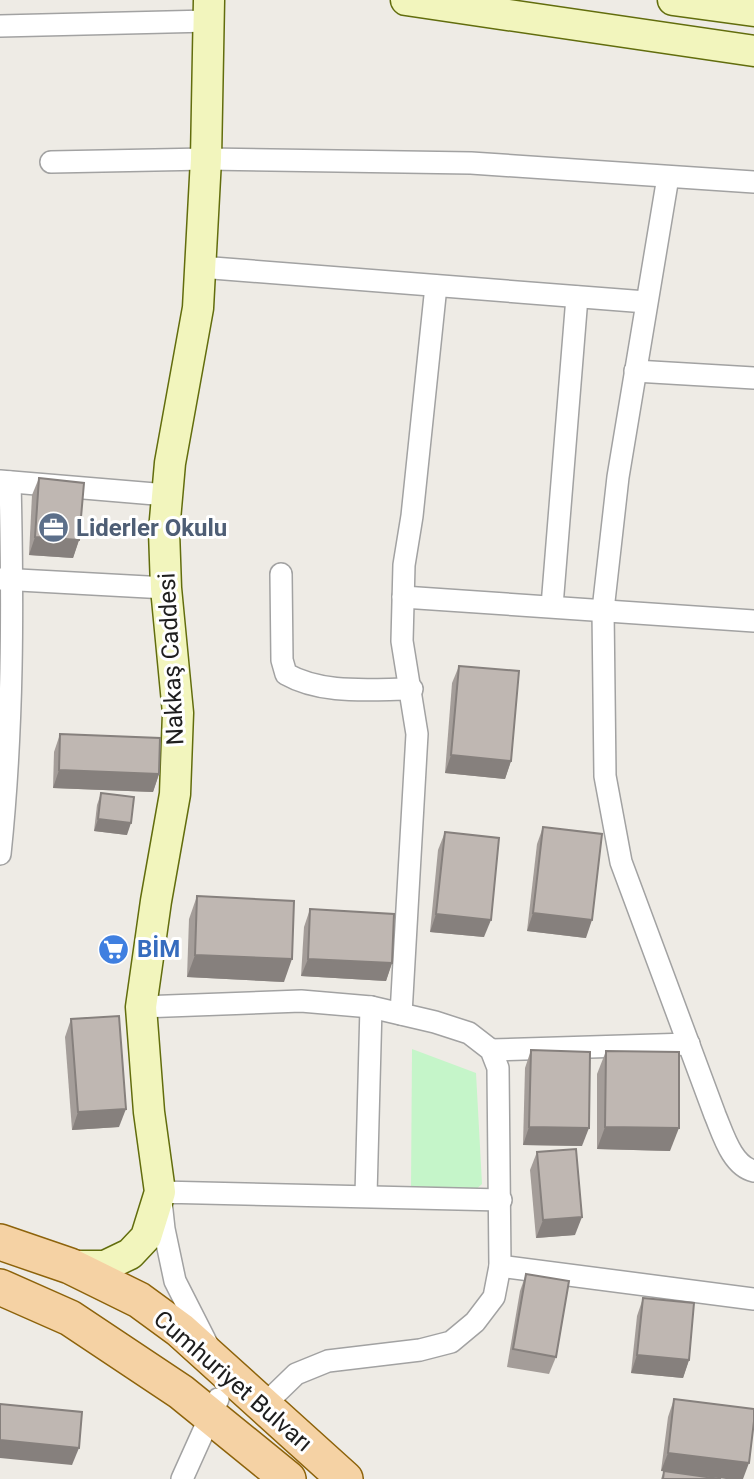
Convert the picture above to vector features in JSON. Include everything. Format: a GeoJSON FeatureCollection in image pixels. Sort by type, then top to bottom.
{"type":"FeatureCollection","features":[{"type":"Feature","properties":{"kind":"main road","name":"Cumhuriyet Bulvarı"},"geometry":{"type":"LineString","coordinates":[[0,1242],[70,1266],[139,1300],[180,1330],[218,1388],[288,1479]]}},
{"type":"Feature","properties":{"kind":"main road","name":"Cumhuriyet Bulvarı"},"geometry":{"type":"LineString","coordinates":[[0,1287],[70,1318],[181,1392],[218,1388],[263,1406],[345,1479]]}},
{"type":"Feature","properties":{"kind":"main road"},"geometry":{"type":"LineString","coordinates":[[91,1332],[82,1311],[92,1292],[101,1288],[125,1293]]}},
{"type":"Feature","properties":{"kind":"street"},"geometry":{"type":"LineString","coordinates":[[406,0],[754,51]]}},
{"type":"Feature","properties":{"kind":"street"},"geometry":{"type":"LineString","coordinates":[[673,0],[754,11]]}},
{"type":"Feature","properties":{"kind":"street"},"geometry":{"type":"LineString","coordinates":[[0,26],[209,10]]}},
{"type":"Feature","properties":{"kind":"street","name":"Nakkaş Caddesi"},"geometry":{"type":"LineString","coordinates":[[160,1192],[149,1112],[141,1007],[175,794],[178,713],[166,588],[164,531],[170,463],[198,308],[206,159],[209,10]]}},
{"type":"Feature","properties":{"kind":"street"},"geometry":{"type":"LineString","coordinates":[[51,162],[206,159],[471,163],[754,182]]}},
{"type":"Feature","properties":{"kind":"street"},"geometry":{"type":"LineString","coordinates":[[668,177],[618,477],[603,610],[605,776],[621,862],[727,1147],[746,1169],[754,1171]]}},
{"type":"Feature","properties":{"kind":"street"},"geometry":{"type":"LineString","coordinates":[[200,267],[646,302]]}},
{"type":"Feature","properties":{"kind":"street"},"geometry":{"type":"LineString","coordinates":[[401,1014],[417,734],[412,689],[402,641],[404,565],[412,516],[436,286]]}},
{"type":"Feature","properties":{"kind":"street"},"geometry":{"type":"LineString","coordinates":[[552,606],[577,297]]}},
{"type":"Feature","properties":{"kind":"street"},"geometry":{"type":"LineString","coordinates":[[635,371],[754,378]]}},
{"type":"Feature","properties":{"kind":"street"},"geometry":{"type":"LineString","coordinates":[[0,854],[7,788],[5,481],[167,495]]}},
{"type":"Feature","properties":{"kind":"street"},"geometry":{"type":"LineString","coordinates":[[281,574],[282,660],[286,674],[296,680],[335,689],[412,689]]}},
{"type":"Feature","properties":{"kind":"street"},"geometry":{"type":"LineString","coordinates":[[6,578],[166,588]]}},
{"type":"Feature","properties":{"kind":"street"},"geometry":{"type":"LineString","coordinates":[[403,597],[754,621]]}},
{"type":"Feature","properties":{"kind":"street"},"geometry":{"type":"LineString","coordinates":[[141,1007],[301,1001],[371,1007],[470,1033],[491,1050],[498,1068],[500,1266],[494,1297],[475,1322],[451,1342],[420,1350],[328,1361],[296,1374],[263,1406]]}},
{"type":"Feature","properties":{"kind":"street"},"geometry":{"type":"LineString","coordinates":[[366,1195],[371,1007]]}},
{"type":"Feature","properties":{"kind":"street"},"geometry":{"type":"LineString","coordinates":[[491,1050],[689,1044]]}},
{"type":"Feature","properties":{"kind":"street"},"geometry":{"type":"LineString","coordinates":[[160,1192],[501,1200]]}},
{"type":"Feature","properties":{"kind":"street"},"geometry":{"type":"LineString","coordinates":[[70,1266],[105,1266],[130,1254],[146,1237],[160,1192]]}},
{"type":"Feature","properties":{"kind":"street"},"geometry":{"type":"LineString","coordinates":[[160,1192],[175,1281],[218,1388],[182,1479]]}},
{"type":"Feature","properties":{"kind":"street"},"geometry":{"type":"LineString","coordinates":[[500,1266],[754,1299]]}},
{"type":"Feature","properties":{"kind":"green space"},"geometry":{"type":"Polygon","coordinates":[[[412,1049],[476,1073],[482,1184],[473,1192],[411,1188],[412,1049]]]}},
{"type":"Feature","properties":{"kind":"building","name":"Liderler Okulu"},"geometry":{"type":"Polygon","coordinates":[[[39,478],[84,483],[79,540],[35,537],[39,478]]]}},
{"type":"Feature","properties":{"kind":"building"},"geometry":{"type":"Polygon","coordinates":[[[459,666],[519,671],[511,761],[451,755],[459,666]]]}},
{"type":"Feature","properties":{"kind":"building"},"geometry":{"type":"Polygon","coordinates":[[[60,734],[160,738],[159,774],[59,770],[60,734]]]}},
{"type":"Feature","properties":{"kind":"building"},"geometry":{"type":"Polygon","coordinates":[[[101,793],[134,797],[131,823],[98,819],[101,793]]]}},
{"type":"Feature","properties":{"kind":"building"},"geometry":{"type":"Polygon","coordinates":[[[543,827],[602,834],[592,920],[533,913],[543,827]]]}},
{"type":"Feature","properties":{"kind":"building"},"geometry":{"type":"Polygon","coordinates":[[[445,832],[499,838],[491,920],[436,914],[445,832]]]}},
{"type":"Feature","properties":{"kind":"building"},"geometry":{"type":"Polygon","coordinates":[[[197,896],[294,901],[292,959],[195,955],[197,896]]]}},
{"type":"Feature","properties":{"kind":"building"},"geometry":{"type":"Polygon","coordinates":[[[310,909],[394,914],[392,963],[308,959],[310,909]]]}},
{"type":"Feature","properties":{"kind":"building"},"geometry":{"type":"Polygon","coordinates":[[[119,1016],[126,1109],[78,1112],[71,1019],[119,1016]]]}},
{"type":"Feature","properties":{"kind":"building"},"geometry":{"type":"Polygon","coordinates":[[[531,1050],[590,1052],[589,1128],[529,1127],[531,1050]]]}},
{"type":"Feature","properties":{"kind":"building"},"geometry":{"type":"Polygon","coordinates":[[[606,1051],[679,1052],[679,1128],[605,1127],[606,1051]]]}},
{"type":"Feature","properties":{"kind":"building"},"geometry":{"type":"Polygon","coordinates":[[[576,1149],[582,1217],[543,1220],[537,1152],[576,1149]]]}},
{"type":"Feature","properties":{"kind":"building"},"geometry":{"type":"Polygon","coordinates":[[[526,1274],[569,1281],[556,1357],[513,1349],[526,1274]]]}},
{"type":"Feature","properties":{"kind":"building"},"geometry":{"type":"Polygon","coordinates":[[[643,1298],[694,1303],[689,1360],[637,1355],[643,1298]]]}},
{"type":"Feature","properties":{"kind":"building"},"geometry":{"type":"Polygon","coordinates":[[[674,1399],[754,1409],[749,1463],[668,1453],[674,1399]]]}},
{"type":"Feature","properties":{"kind":"building"},"geometry":{"type":"Polygon","coordinates":[[[0,1404],[82,1412],[79,1448],[0,1440],[0,1404]]]}},
{"type":"Feature","properties":{"kind":"building"},"geometry":{"type":"Polygon","coordinates":[[[664,1471],[721,1479],[663,1479],[664,1471]]]}},
{"type":"Feature","properties":{"kind":"place","name":"Liderler Okulu"},"geometry":{"type":"Point","coordinates":[53,528]}},
{"type":"Feature","properties":{"kind":"place","name":"BİM"},"geometry":{"type":"Point","coordinates":[114,949]}}]}
